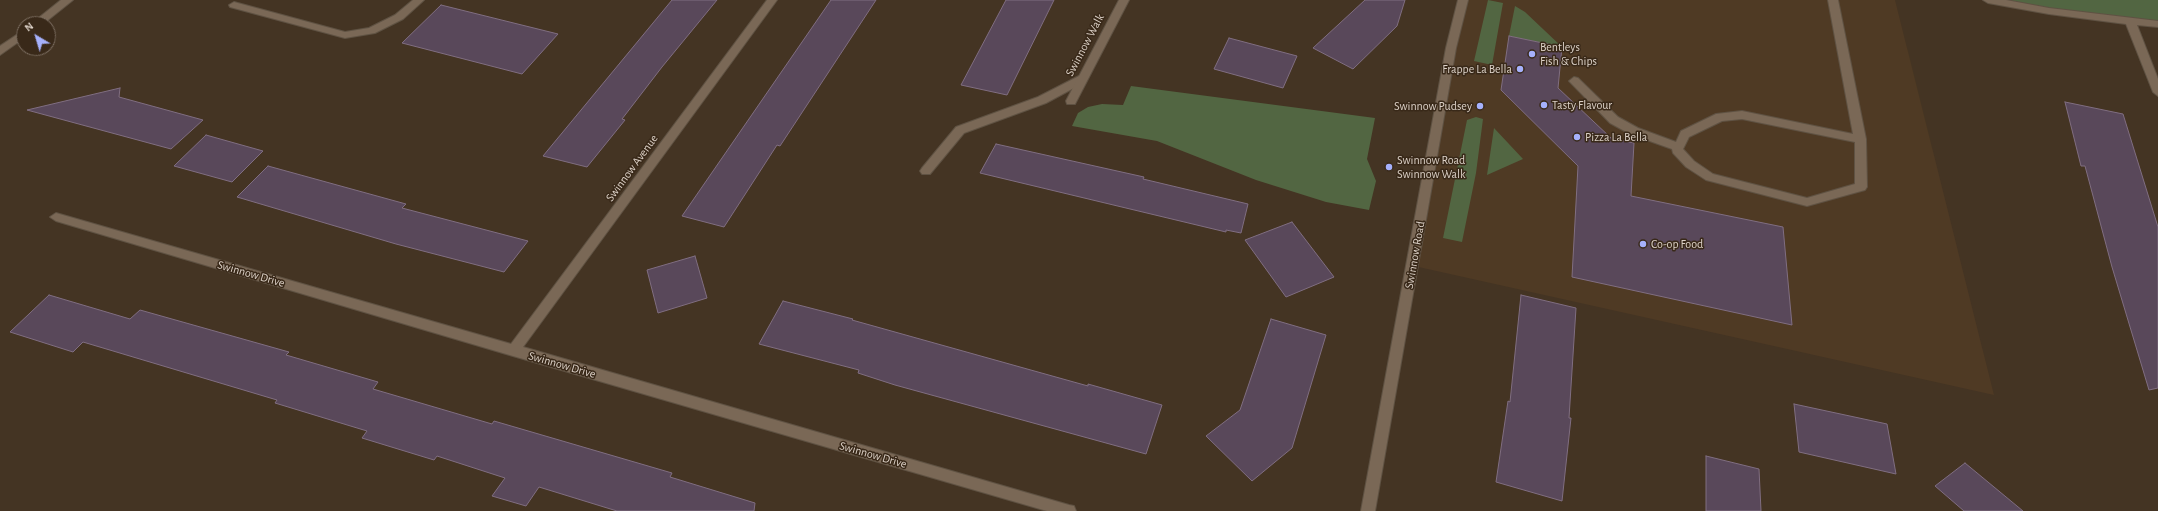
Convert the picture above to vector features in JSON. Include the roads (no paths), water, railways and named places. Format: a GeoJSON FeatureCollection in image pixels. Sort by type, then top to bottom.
{"type":"FeatureCollection","features":[{"type":"Feature","properties":{"kind":"street"},"geometry":{"type":"LineString","coordinates":[[47,16],[68,0]]}},
{"type":"Feature","properties":{"kind":"street"},"geometry":{"type":"LineString","coordinates":[[234,5],[345,35],[371,31],[398,17],[419,0]]}},
{"type":"Feature","properties":{"kind":"street","name":"Swinnow Avenue"},"geometry":{"type":"LineString","coordinates":[[513,351],[772,0]]}},
{"type":"Feature","properties":{"kind":"street","name":"Swinnow Walk"},"geometry":{"type":"LineString","coordinates":[[1070,101],[1124,0]]}},
{"type":"Feature","properties":{"kind":"street","name":"Swinnow Road"},"geometry":{"type":"LineString","coordinates":[[1368,511],[1416,253],[1451,48],[1463,0]]}},
{"type":"Feature","properties":{"kind":"street"},"geometry":{"type":"LineString","coordinates":[[1833,0],[1860,139],[1861,187],[1806,202],[1710,177],[1690,164],[1677,150],[1686,134],[1720,117],[1742,115],[1860,139]]}},
{"type":"Feature","properties":{"kind":"street"},"geometry":{"type":"LineString","coordinates":[[1988,0],[2049,11],[2158,24]]}},
{"type":"Feature","properties":{"kind":"street"},"geometry":{"type":"LineString","coordinates":[[2130,21],[2158,92]]}},
{"type":"Feature","properties":{"kind":"street"},"geometry":{"type":"LineString","coordinates":[[0,51],[16,39]]}},
{"type":"Feature","properties":{"kind":"street"},"geometry":{"type":"LineString","coordinates":[[926,171],[960,130],[1042,100],[1081,79]]}},
{"type":"Feature","properties":{"kind":"street"},"geometry":{"type":"LineString","coordinates":[[1574,81],[1614,120],[1634,131],[1679,147]]}},
{"type":"Feature","properties":{"kind":"street","name":"Swinnow Drive"},"geometry":{"type":"LineString","coordinates":[[56,217],[513,351],[1069,511]]}},
{"type":"Feature","properties":{"kind":"place","name":"Bentleys Fish & Chips"},"geometry":{"type":"Point","coordinates":[1532,54]}},
{"type":"Feature","properties":{"kind":"place","name":"Frappe La Bella"},"geometry":{"type":"Point","coordinates":[1520,69]}},
{"type":"Feature","properties":{"kind":"place","name":"Tasty Flavour"},"geometry":{"type":"Point","coordinates":[1544,105]}},
{"type":"Feature","properties":{"kind":"place","name":"Swinnow Pudsey"},"geometry":{"type":"Point","coordinates":[1480,106]}},
{"type":"Feature","properties":{"kind":"place","name":"Pizza La Bella"},"geometry":{"type":"Point","coordinates":[1577,137]}},
{"type":"Feature","properties":{"kind":"place","name":"Swinnow Road Swinnow Walk"},"geometry":{"type":"Point","coordinates":[1389,167]}},
{"type":"Feature","properties":{"kind":"place","name":"Co-op Food"},"geometry":{"type":"Point","coordinates":[1643,244]}}]}
